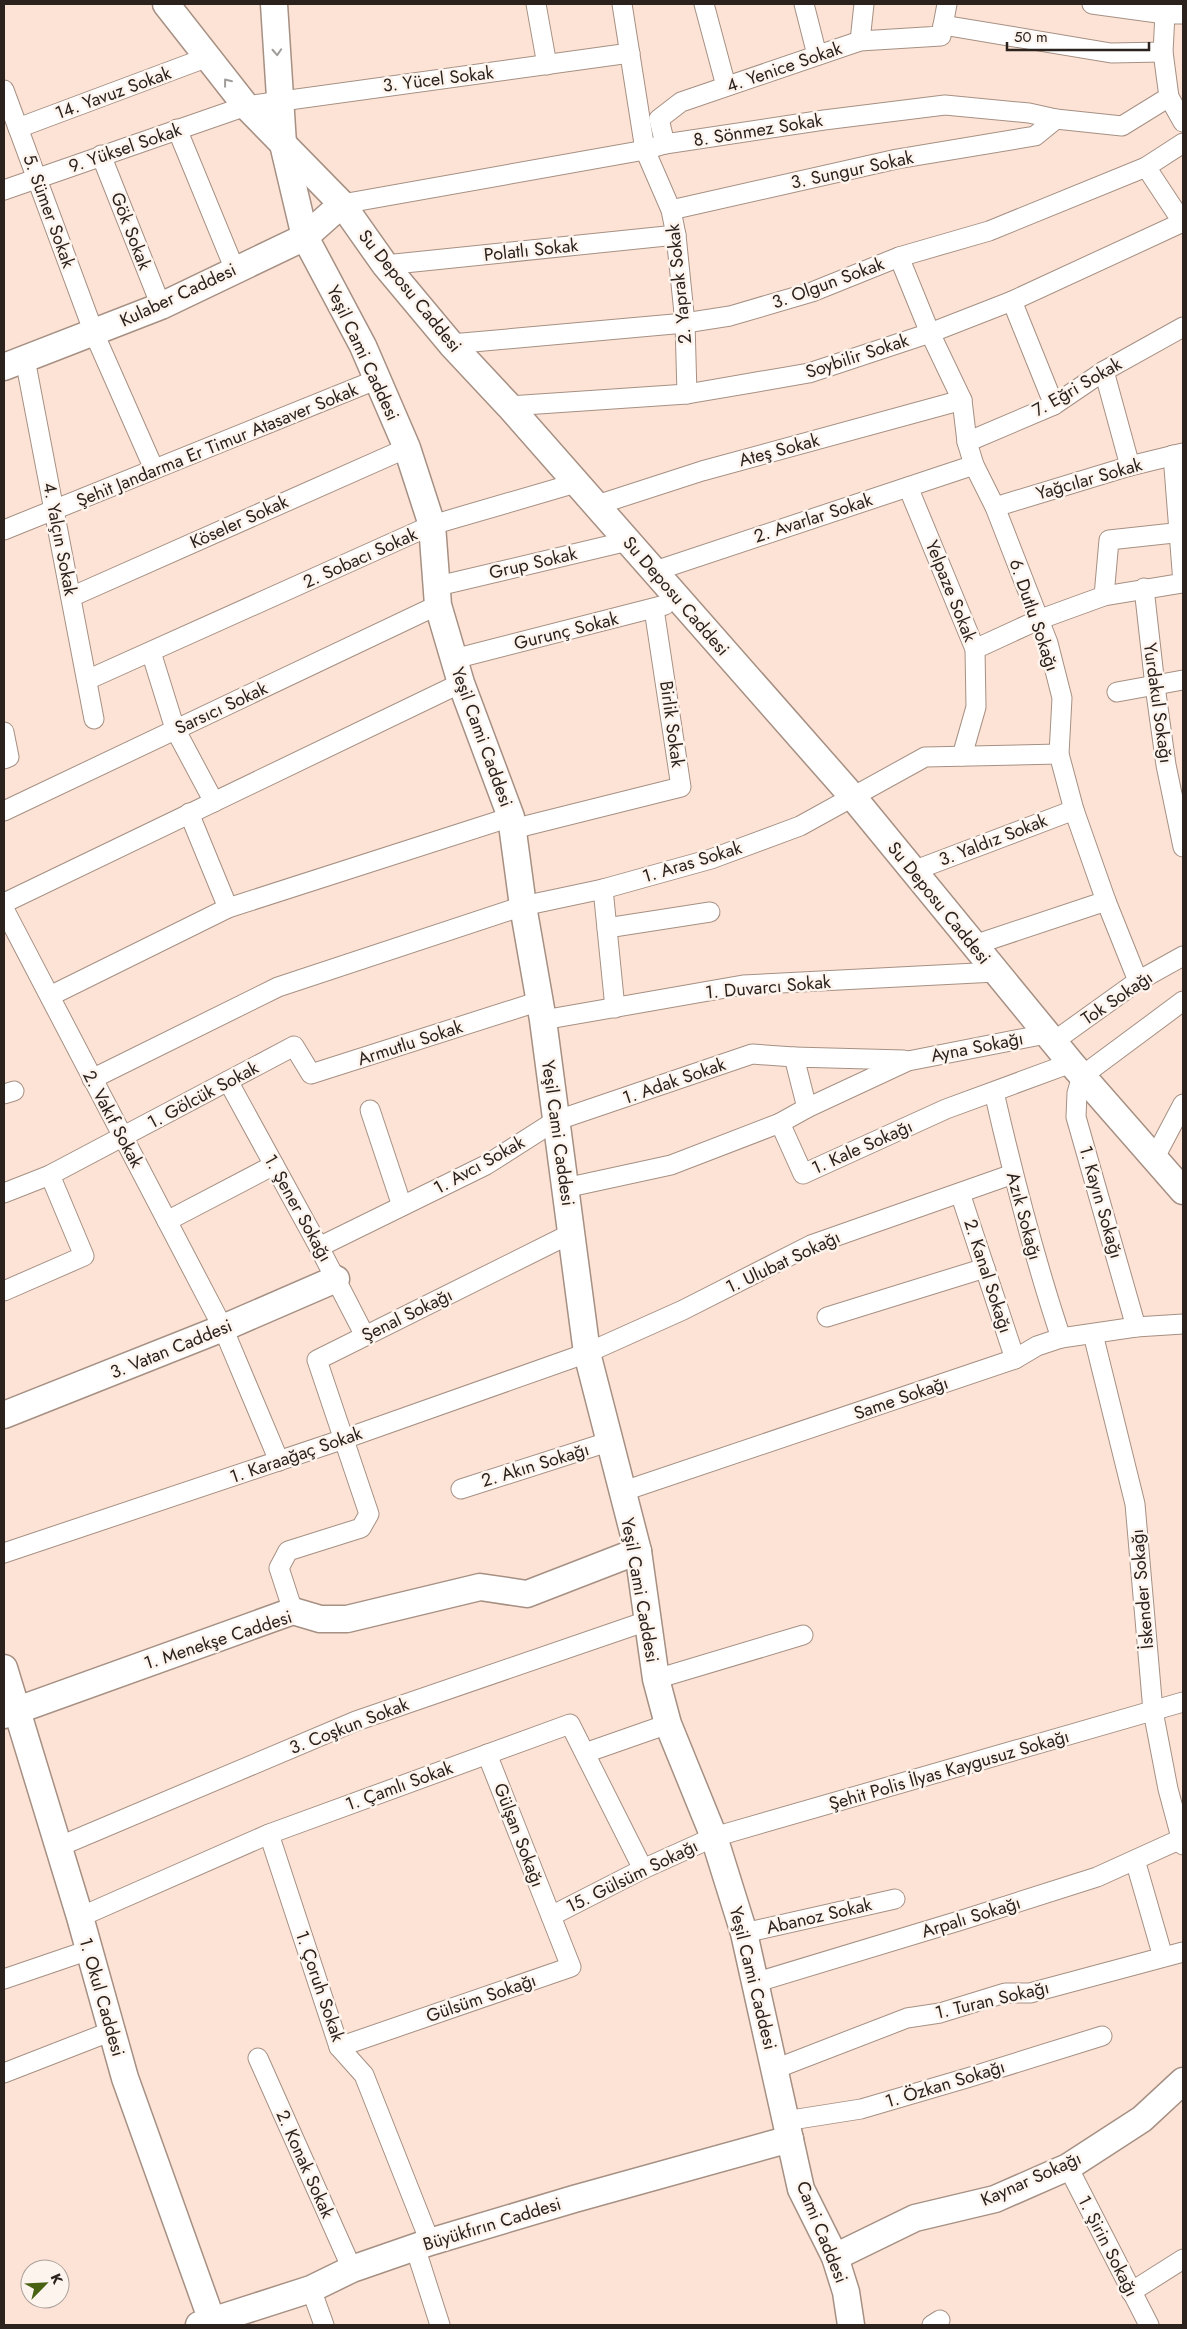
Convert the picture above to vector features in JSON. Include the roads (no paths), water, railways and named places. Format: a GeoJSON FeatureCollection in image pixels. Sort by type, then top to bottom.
{"type":"FeatureCollection","features":[{"type":"Feature","properties":{"kind":"main road","name":"Su Deposu Caddesi"},"geometry":{"type":"LineString","coordinates":[[166,4],[246,106],[342,204],[385,265],[451,344],[509,406],[628,541],[652,572],[666,604],[853,797],[1076,1070],[1155,1157],[1183,1191]]}},
{"type":"Feature","properties":{"kind":"main road","name":"Yeşil Cami Caddesi"},"geometry":{"type":"LineString","coordinates":[[274,4],[283,144],[305,237],[363,346],[406,448],[432,526],[438,596],[458,671],[512,823],[523,906],[542,1011],[587,1353],[608,1442],[638,1551],[656,1679],[668,1724],[714,1837],[744,1933],[787,2130]]}},
{"type":"Feature","properties":{"kind":"main road","name":"Kulaber Caddesi"},"geometry":{"type":"LineString","coordinates":[[10,362],[94,333],[160,306],[305,237],[342,204]]}},
{"type":"Feature","properties":{"kind":"main road","name":"3. Vatan Caddesi"},"geometry":{"type":"LineString","coordinates":[[4,1415],[223,1328],[336,1279]]}},
{"type":"Feature","properties":{"kind":"main road","name":"1. Menekşe Caddesi"},"geometry":{"type":"LineString","coordinates":[[10,1713],[293,1611],[320,1619],[347,1619],[480,1587],[527,1594],[638,1551]]}},
{"type":"Feature","properties":{"kind":"main road","name":"1. Okul Caddesi"},"geometry":{"type":"LineString","coordinates":[[4,1668],[10,1713],[58,1847],[80,1917],[125,2078],[208,2324]]}},
{"type":"Feature","properties":{"kind":"main road","name":"Kaynar Sokağı"},"geometry":{"type":"LineString","coordinates":[[835,2257],[914,2218],[995,2199],[1068,2167],[1142,2119],[1183,2081]]}},
{"type":"Feature","properties":{"kind":"main road","name":"Büyükfırın Caddesi"},"geometry":{"type":"LineString","coordinates":[[208,2324],[311,2289],[352,2269],[423,2244],[574,2199],[787,2130]]}},
{"type":"Feature","properties":{"kind":"main road","name":"Cami Caddesi"},"geometry":{"type":"LineString","coordinates":[[787,2130],[801,2189],[835,2257],[846,2292],[851,2325]]}},
{"type":"Feature","properties":{"kind":"street"},"geometry":{"type":"LineString","coordinates":[[536,4],[547,65]]}},
{"type":"Feature","properties":{"kind":"street","name":"2. Yaprak Sokak"},"geometry":{"type":"LineString","coordinates":[[622,4],[645,150],[671,210],[676,236],[685,323],[687,394]]}},
{"type":"Feature","properties":{"kind":"street"},"geometry":{"type":"LineString","coordinates":[[704,4],[726,86]]}},
{"type":"Feature","properties":{"kind":"street"},"geometry":{"type":"LineString","coordinates":[[804,4],[817,56]]}},
{"type":"Feature","properties":{"kind":"street"},"geometry":{"type":"LineString","coordinates":[[860,40],[864,4]]}},
{"type":"Feature","properties":{"kind":"street"},"geometry":{"type":"LineString","coordinates":[[942,31],[947,4]]}},
{"type":"Feature","properties":{"kind":"street"},"geometry":{"type":"LineString","coordinates":[[1092,4],[1174,14],[1163,52],[1169,97],[1183,122]]}},
{"type":"Feature","properties":{"kind":"street","name":"4. Yenice Sokak"},"geometry":{"type":"LineString","coordinates":[[665,144],[659,118],[681,102],[860,40],[942,31],[1111,53],[1163,52]]}},
{"type":"Feature","properties":{"kind":"street","name":"3. Yücel Sokak"},"geometry":{"type":"LineString","coordinates":[[246,106],[630,53]]}},
{"type":"Feature","properties":{"kind":"street","name":"14. Yavuz Sokak"},"geometry":{"type":"LineString","coordinates":[[18,128],[208,57]]}},
{"type":"Feature","properties":{"kind":"street","name":"5. Sümer Sokak"},"geometry":{"type":"LineString","coordinates":[[4,90],[94,333],[154,469]]}},
{"type":"Feature","properties":{"kind":"street","name":"8. Sönmez Sokak"},"geometry":{"type":"LineString","coordinates":[[342,204],[645,150],[665,144],[824,120],[945,105],[1122,126],[1169,97]]}},
{"type":"Feature","properties":{"kind":"street","name":"9. Yüksel Sokak"},"geometry":{"type":"LineString","coordinates":[[4,190],[246,106]]}},
{"type":"Feature","properties":{"kind":"street","name":"3. Sungur Sokak"},"geometry":{"type":"LineString","coordinates":[[671,210],[897,159],[1035,136],[1056,119]]}},
{"type":"Feature","properties":{"kind":"street"},"geometry":{"type":"LineString","coordinates":[[177,129],[235,270]]}},
{"type":"Feature","properties":{"kind":"street","name":"3. Olgun Sokak"},"geometry":{"type":"LineString","coordinates":[[451,344],[685,323],[730,316],[812,292],[899,257],[989,232],[1146,167],[1183,143]]}},
{"type":"Feature","properties":{"kind":"street","name":"Gök Sokak"},"geometry":{"type":"LineString","coordinates":[[101,155],[160,306]]}},
{"type":"Feature","properties":{"kind":"street"},"geometry":{"type":"LineString","coordinates":[[1146,167],[1183,223]]}},
{"type":"Feature","properties":{"kind":"street","name":"Soybilir Sokak"},"geometry":{"type":"LineString","coordinates":[[509,406],[687,394],[809,373],[930,333],[1012,301],[1183,223]]}},
{"type":"Feature","properties":{"kind":"street","name":"Polatlı Sokak"},"geometry":{"type":"LineString","coordinates":[[385,265],[676,236]]}},
{"type":"Feature","properties":{"kind":"street","name":"6. Dutlu Sokağı"},"geometry":{"type":"LineString","coordinates":[[899,257],[930,333],[962,400],[967,442],[974,465],[995,507],[1048,643],[1062,698],[1059,754],[1074,810],[1106,901],[1138,981]]}},
{"type":"Feature","properties":{"kind":"street"},"geometry":{"type":"LineString","coordinates":[[1012,301],[1054,405]]}},
{"type":"Feature","properties":{"kind":"street","name":"7. Eğri Sokak"},"geometry":{"type":"LineString","coordinates":[[967,442],[1054,405],[1104,371],[1183,326]]}},
{"type":"Feature","properties":{"kind":"street","name":"4. Yalçın Sokak"},"geometry":{"type":"LineString","coordinates":[[10,362],[55,510],[94,720]]}},
{"type":"Feature","properties":{"kind":"street"},"geometry":{"type":"LineString","coordinates":[[1104,371],[1130,466]]}},
{"type":"Feature","properties":{"kind":"street","name":"Şehit Jandarma Er Timur Atasaver Sokak"},"geometry":{"type":"LineString","coordinates":[[4,530],[378,379]]}},
{"type":"Feature","properties":{"kind":"street","name":"Ateş Sokak"},"geometry":{"type":"LineString","coordinates":[[597,505],[702,471],[962,400]]}},
{"type":"Feature","properties":{"kind":"street","name":"Köseler Sokak"},"geometry":{"type":"LineString","coordinates":[[71,597],[406,448]]}},
{"type":"Feature","properties":{"kind":"street"},"geometry":{"type":"LineString","coordinates":[[975,649],[1038,620],[1104,596],[1183,583],[1178,454]]}},
{"type":"Feature","properties":{"kind":"street","name":"Yağcılar Sokak"},"geometry":{"type":"LineString","coordinates":[[995,507],[1130,466],[1178,454]]}},
{"type":"Feature","properties":{"kind":"street","name":"2. Avarlar Sokak"},"geometry":{"type":"LineString","coordinates":[[652,572],[974,465]]}},
{"type":"Feature","properties":{"kind":"street","name":"2. Sobacı Sokak"},"geometry":{"type":"LineString","coordinates":[[87,680],[432,526],[576,483]]}},
{"type":"Feature","properties":{"kind":"street","name":"Yelpaze Sokak"},"geometry":{"type":"LineString","coordinates":[[908,486],[975,649],[976,707],[962,756]]}},
{"type":"Feature","properties":{"kind":"street"},"geometry":{"type":"LineString","coordinates":[[1104,596],[1109,540],[1181,532]]}},
{"type":"Feature","properties":{"kind":"street","name":"Grup Sokak"},"geometry":{"type":"LineString","coordinates":[[438,596],[628,541]]}},
{"type":"Feature","properties":{"kind":"street","name":"Yurdakul Sokağı"},"geometry":{"type":"LineString","coordinates":[[1144,588],[1166,765],[1183,847]]}},
{"type":"Feature","properties":{"kind":"street","name":"Sarsıcı Sokak"},"geometry":{"type":"LineString","coordinates":[[4,811],[176,729],[438,596]]}},
{"type":"Feature","properties":{"kind":"street","name":"Gurunç Sokak"},"geometry":{"type":"LineString","coordinates":[[4,903],[214,802],[458,671],[666,604]]}},
{"type":"Feature","properties":{"kind":"street","name":"Birlik Sokak"},"geometry":{"type":"LineString","coordinates":[[512,823],[681,787],[666,604]]}},
{"type":"Feature","properties":{"kind":"street"},"geometry":{"type":"LineString","coordinates":[[151,652],[176,729],[214,802]]}},
{"type":"Feature","properties":{"kind":"street"},"geometry":{"type":"LineString","coordinates":[[1117,692],[1183,680]]}},
{"type":"Feature","properties":{"kind":"street"},"geometry":{"type":"LineString","coordinates":[[4,732],[9,757],[4,759]]}},
{"type":"Feature","properties":{"kind":"street","name":"1. Aras Sokak"},"geometry":{"type":"LineString","coordinates":[[92,1079],[278,987],[523,906],[603,888],[711,859],[791,830],[925,757],[1059,754]]}},
{"type":"Feature","properties":{"kind":"street","name":"3. Yaldız Sokak"},"geometry":{"type":"LineString","coordinates":[[913,871],[1074,810]]}},
{"type":"Feature","properties":{"kind":"street"},"geometry":{"type":"LineString","coordinates":[[189,813],[228,908]]}},
{"type":"Feature","properties":{"kind":"street"},"geometry":{"type":"LineString","coordinates":[[50,996],[228,908],[512,823]]}},
{"type":"Feature","properties":{"kind":"street"},"geometry":{"type":"LineString","coordinates":[[603,888],[615,1008]]}},
{"type":"Feature","properties":{"kind":"street"},"geometry":{"type":"LineString","coordinates":[[974,945],[1106,901]]}},
{"type":"Feature","properties":{"kind":"street","name":"2. Vakıf Sokak"},"geometry":{"type":"LineString","coordinates":[[4,909],[223,1328],[278,1461]]}},
{"type":"Feature","properties":{"kind":"street"},"geometry":{"type":"LineString","coordinates":[[607,928],[710,912]]}},
{"type":"Feature","properties":{"kind":"street","name":"Tok Sokağı"},"geometry":{"type":"LineString","coordinates":[[1050,1038],[1138,981],[1183,956]]}},
{"type":"Feature","properties":{"kind":"street","name":"1. Duvarcı Sokak"},"geometry":{"type":"LineString","coordinates":[[542,1011],[615,1008],[743,985],[996,972]]}},
{"type":"Feature","properties":{"kind":"street","name":"1. Kale Sokağı"},"geometry":{"type":"LineString","coordinates":[[780,1124],[803,1174],[946,1109],[994,1092],[1076,1070],[1183,1001]]}},
{"type":"Feature","properties":{"kind":"street","name":"Armutlu Sokak"},"geometry":{"type":"LineString","coordinates":[[294,1046],[310,1074],[542,1011]]}},
{"type":"Feature","properties":{"kind":"street","name":"Ayna Sokağı"},"geometry":{"type":"LineString","coordinates":[[794,1057],[908,1061],[1050,1038]]}},
{"type":"Feature","properties":{"kind":"street","name":"1. Gölcük Sokak"},"geometry":{"type":"LineString","coordinates":[[4,1193],[50,1175],[123,1138],[294,1046]]}},
{"type":"Feature","properties":{"kind":"street","name":"1. Adak Sokak"},"geometry":{"type":"LineString","coordinates":[[555,1121],[752,1054],[794,1057]]}},
{"type":"Feature","properties":{"kind":"street"},"geometry":{"type":"LineString","coordinates":[[794,1057],[807,1108]]}},
{"type":"Feature","properties":{"kind":"street","name":"Ayna Sokağı"},"geometry":{"type":"LineString","coordinates":[[780,1124],[807,1108],[908,1061]]}},
{"type":"Feature","properties":{"kind":"street","name":"1. Kayın Sokağı"},"geometry":{"type":"LineString","coordinates":[[1076,1070],[1076,1117],[1136,1326]]}},
{"type":"Feature","properties":{"kind":"street","name":"1. Şener Sokağı"},"geometry":{"type":"LineString","coordinates":[[228,1081],[319,1247],[365,1336]]}},
{"type":"Feature","properties":{"kind":"street","name":"Azık Sokağı"},"geometry":{"type":"LineString","coordinates":[[994,1092],[1012,1174],[1037,1266],[1061,1338]]}},
{"type":"Feature","properties":{"kind":"street"},"geometry":{"type":"LineString","coordinates":[[1155,1157],[1183,1104]]}},
{"type":"Feature","properties":{"kind":"street"},"geometry":{"type":"LineString","coordinates":[[370,1110],[402,1206]]}},
{"type":"Feature","properties":{"kind":"street","name":"1. Avcı Sokak"},"geometry":{"type":"LineString","coordinates":[[319,1247],[486,1165],[555,1121]]}},
{"type":"Feature","properties":{"kind":"street"},"geometry":{"type":"LineString","coordinates":[[565,1188],[671,1166],[780,1124]]}},
{"type":"Feature","properties":{"kind":"street"},"geometry":{"type":"LineString","coordinates":[[167,1220],[274,1164]]}},
{"type":"Feature","properties":{"kind":"street","name":"1. Ulubat Sokağı"},"geometry":{"type":"LineString","coordinates":[[587,1353],[683,1310],[811,1245],[1012,1174]]}},
{"type":"Feature","properties":{"kind":"street"},"geometry":{"type":"LineString","coordinates":[[4,1291],[84,1256],[50,1175]]}},
{"type":"Feature","properties":{"kind":"street","name":"2. Kanal Sokağı"},"geometry":{"type":"LineString","coordinates":[[960,1192],[1014,1359]]}},
{"type":"Feature","properties":{"kind":"street","name":"Şenal Sokağı"},"geometry":{"type":"LineString","coordinates":[[344,1439],[317,1360],[572,1233]]}},
{"type":"Feature","properties":{"kind":"street"},"geometry":{"type":"LineString","coordinates":[[827,1318],[985,1268]]}},
{"type":"Feature","properties":{"kind":"street","name":"Same Sokağı"},"geometry":{"type":"LineString","coordinates":[[622,1492],[1014,1359],[1037,1346],[1061,1338],[1136,1326],[1182,1330]]}},
{"type":"Feature","properties":{"kind":"street","name":"İskender Sokağı"},"geometry":{"type":"LineString","coordinates":[[1093,1334],[1135,1504],[1153,1711],[1176,1787],[1183,1841]]}},
{"type":"Feature","properties":{"kind":"street","name":"1. Karaağaç Sokak"},"geometry":{"type":"LineString","coordinates":[[4,1553],[344,1439],[587,1353]]}},
{"type":"Feature","properties":{"kind":"street"},"geometry":{"type":"LineString","coordinates":[[293,1611],[279,1568],[288,1551],[360,1528],[369,1514],[344,1439]]}},
{"type":"Feature","properties":{"kind":"street","name":"2. Akın Sokağı"},"geometry":{"type":"LineString","coordinates":[[461,1489],[608,1442]]}},
{"type":"Feature","properties":{"kind":"street","name":"3. Coşkun Sokak"},"geometry":{"type":"LineString","coordinates":[[58,1847],[356,1721],[647,1621]]}},
{"type":"Feature","properties":{"kind":"street"},"geometry":{"type":"LineString","coordinates":[[656,1679],[803,1635]]}},
{"type":"Feature","properties":{"kind":"street","name":"Şehit Polis İlyas Kaygusuz Sokağı"},"geometry":{"type":"LineString","coordinates":[[714,1837],[1183,1702]]}},
{"type":"Feature","properties":{"kind":"street","name":"1. Çamlı Sokak"},"geometry":{"type":"LineString","coordinates":[[80,1917],[269,1834],[570,1724],[643,1869]]}},
{"type":"Feature","properties":{"kind":"street"},"geometry":{"type":"LineString","coordinates":[[585,1753],[668,1724]]}},
{"type":"Feature","properties":{"kind":"street","name":"Gülşan Sokağı"},"geometry":{"type":"LineString","coordinates":[[487,1754],[551,1916]]}},
{"type":"Feature","properties":{"kind":"street","name":"1. Çoruh Sokak"},"geometry":{"type":"LineString","coordinates":[[269,1834],[339,2047],[364,2075],[423,2244],[440,2325]]}},
{"type":"Feature","properties":{"kind":"street","name":"15. Gülsüm Sokağı"},"geometry":{"type":"LineString","coordinates":[[551,1916],[643,1869],[714,1837]]}},
{"type":"Feature","properties":{"kind":"street","name":"Arpalı Sokağı"},"geometry":{"type":"LineString","coordinates":[[754,1983],[1097,1877],[1183,1841]]}},
{"type":"Feature","properties":{"kind":"street"},"geometry":{"type":"LineString","coordinates":[[1136,1860],[1163,1957]]}},
{"type":"Feature","properties":{"kind":"street","name":"Abanoz Sokak"},"geometry":{"type":"LineString","coordinates":[[744,1933],[895,1899]]}},
{"type":"Feature","properties":{"kind":"street","name":"Gülsüm Sokağı"},"geometry":{"type":"LineString","coordinates":[[339,2047],[571,1967],[551,1916]]}},
{"type":"Feature","properties":{"kind":"street"},"geometry":{"type":"LineString","coordinates":[[4,1980],[89,1950]]}},
{"type":"Feature","properties":{"kind":"street","name":"1. Turan Sokağı"},"geometry":{"type":"LineString","coordinates":[[775,2069],[907,2018],[940,2012],[1005,1993],[1030,1993],[1183,1952]]}},
{"type":"Feature","properties":{"kind":"street"},"geometry":{"type":"LineString","coordinates":[[4,2073],[112,2031]]}},
{"type":"Feature","properties":{"kind":"street","name":"1. Özkan Sokağı"},"geometry":{"type":"LineString","coordinates":[[787,2130],[967,2078],[1102,2036]]}},
{"type":"Feature","properties":{"kind":"street","name":"2. Konak Sokak"},"geometry":{"type":"LineString","coordinates":[[258,2058],[352,2269]]}},
{"type":"Feature","properties":{"kind":"street","name":"1. Şirin Sokağı"},"geometry":{"type":"LineString","coordinates":[[1068,2167],[1149,2325]]}},
{"type":"Feature","properties":{"kind":"street"},"geometry":{"type":"LineString","coordinates":[[1132,2292],[1183,2259]]}},
{"type":"Feature","properties":{"kind":"street"},"geometry":{"type":"LineString","coordinates":[[311,2289],[324,2325]]}}]}
